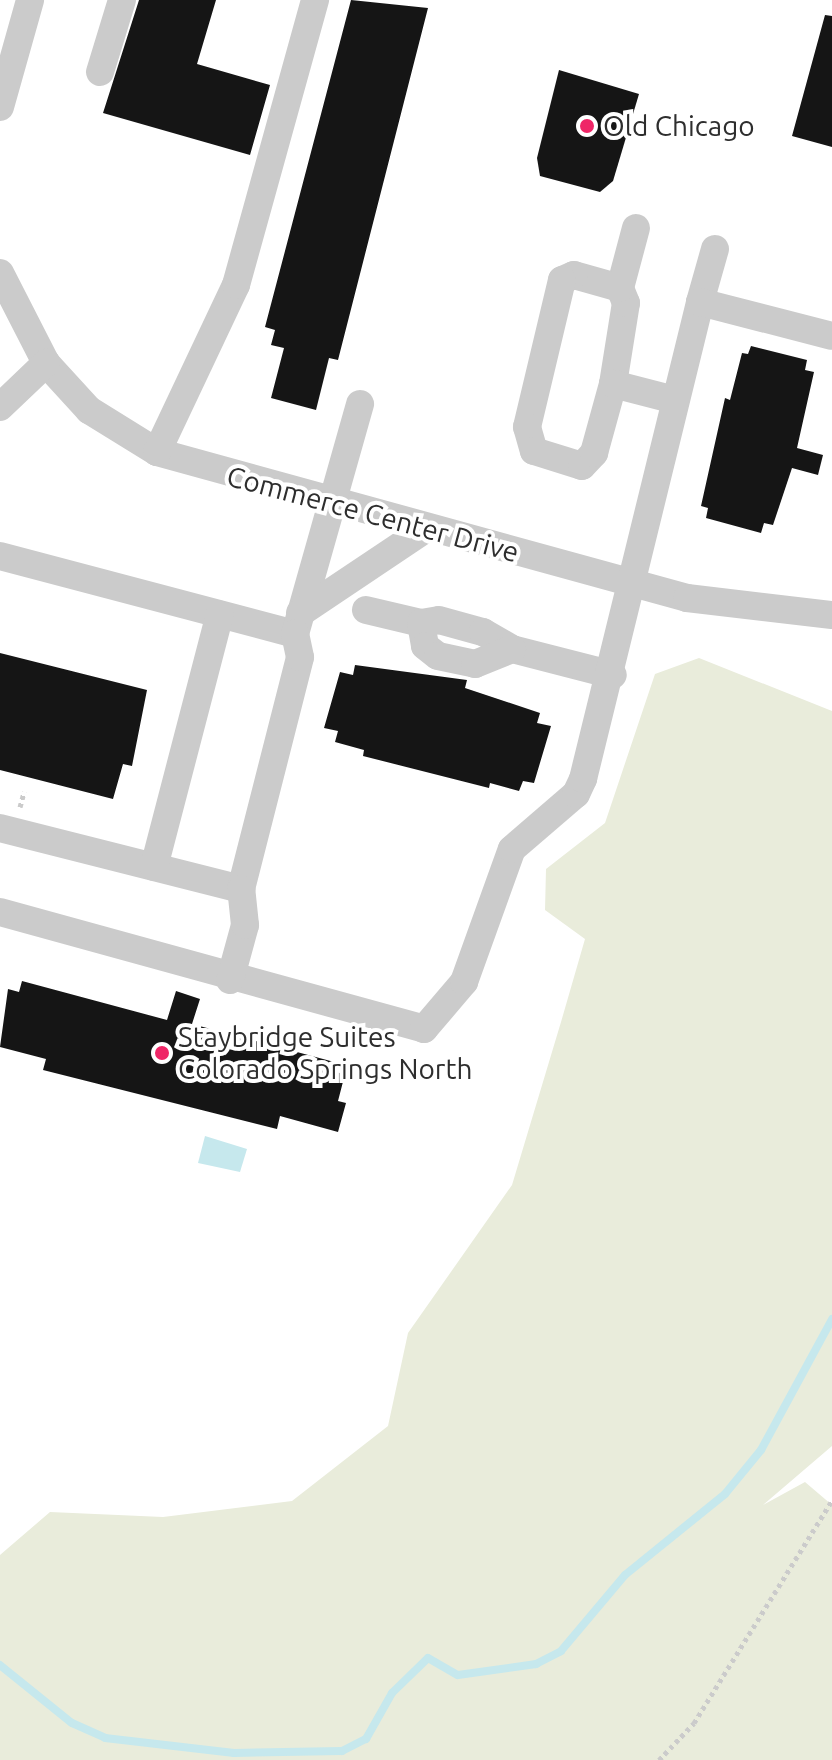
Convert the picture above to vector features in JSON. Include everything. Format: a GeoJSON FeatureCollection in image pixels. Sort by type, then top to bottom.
{"type":"FeatureCollection","features":[{"type":"Feature","properties":{"kind":"street"},"geometry":{"type":"LineString","coordinates":[[0,107],[30,0]]}},
{"type":"Feature","properties":{"kind":"street"},"geometry":{"type":"LineString","coordinates":[[100,72],[122,0]]}},
{"type":"Feature","properties":{"kind":"street"},"geometry":{"type":"LineString","coordinates":[[157,452],[236,285],[315,0]]}},
{"type":"Feature","properties":{"kind":"street"},"geometry":{"type":"LineString","coordinates":[[620,288],[574,275],[562,280],[527,427],[534,451],[582,466],[594,453],[613,384],[626,303],[620,288],[636,228]]}},
{"type":"Feature","properties":{"kind":"street"},"geometry":{"type":"LineString","coordinates":[[2,921],[424,1029],[464,982],[512,849],[580,787],[613,675],[675,400],[715,249]]}},
{"type":"Feature","properties":{"kind":"street","name":"Commerce Center Drive"},"geometry":{"type":"LineString","coordinates":[[0,273],[46,363],[89,410],[157,452],[331,502],[713,603],[832,615]]}},
{"type":"Feature","properties":{"kind":"street"},"geometry":{"type":"LineString","coordinates":[[700,302],[832,336]]}},
{"type":"Feature","properties":{"kind":"street"},"geometry":{"type":"LineString","coordinates":[[0,407],[46,363]]}},
{"type":"Feature","properties":{"kind":"street"},"geometry":{"type":"LineString","coordinates":[[613,384],[675,400]]}},
{"type":"Feature","properties":{"kind":"street"},"geometry":{"type":"LineString","coordinates":[[230,980],[245,925],[241,889],[300,657],[297,624],[360,404]]}},
{"type":"Feature","properties":{"kind":"street"},"geometry":{"type":"LineString","coordinates":[[0,556],[220,614],[297,624],[427,528]]}},
{"type":"Feature","properties":{"kind":"street"},"geometry":{"type":"LineString","coordinates":[[366,610],[421,623],[439,620],[469,628],[512,649],[613,675]]}},
{"type":"Feature","properties":{"kind":"street"},"geometry":{"type":"LineString","coordinates":[[154,867],[220,614]]}},
{"type":"Feature","properties":{"kind":"street"},"geometry":{"type":"LineString","coordinates":[[0,828],[241,889]]}},
{"type":"Feature","properties":{"kind":"path"},"geometry":{"type":"LineString","coordinates":[[659,1760],[694,1723],[832,1500]]}},
{"type":"Feature","properties":{"kind":"green space"},"geometry":{"type":"Polygon","coordinates":[[[699,658],[832,711],[832,1446],[763,1505],[805,1482],[832,1505],[832,1760],[0,1760],[0,1555],[50,1512],[163,1517],[292,1501],[388,1426],[408,1333],[512,1185],[585,939],[545,910],[546,869],[605,823],[655,674],[699,658]]]}},
{"type":"Feature","properties":{"kind":"water"},"geometry":{"type":"Polygon","coordinates":[[[205,1136],[247,1149],[240,1172],[198,1163],[205,1136]]]}},
{"type":"Feature","properties":{"kind":"building"},"geometry":{"type":"Polygon","coordinates":[[[139,0],[216,0],[197,64],[270,85],[250,155],[103,113],[139,0]]]}},
{"type":"Feature","properties":{"kind":"building"},"geometry":{"type":"Polygon","coordinates":[[[351,0],[428,8],[338,360],[329,358],[316,410],[271,398],[284,348],[271,345],[275,330],[265,327],[351,0]]]}},
{"type":"Feature","properties":{"kind":"building"},"geometry":{"type":"Polygon","coordinates":[[[825,15],[832,16],[832,147],[792,136],[825,15]]]}},
{"type":"Feature","properties":{"kind":"building","name":"Old Chicago"},"geometry":{"type":"Polygon","coordinates":[[[559,70],[639,94],[613,181],[600,192],[540,176],[537,158],[559,70]]]}},
{"type":"Feature","properties":{"kind":"building"},"geometry":{"type":"Polygon","coordinates":[[[751,346],[807,360],[805,370],[814,372],[797,448],[823,455],[818,475],[792,468],[773,525],[764,523],[761,533],[706,518],[708,508],[701,506],[725,398],[730,400],[742,353],[748,354],[751,346]]]}},
{"type":"Feature","properties":{"kind":"building"},"geometry":{"type":"Polygon","coordinates":[[[0,653],[147,690],[132,766],[123,764],[113,799],[0,770],[0,653]]]}},
{"type":"Feature","properties":{"kind":"building"},"geometry":{"type":"Polygon","coordinates":[[[355,665],[467,680],[465,688],[540,713],[537,723],[551,726],[534,783],[523,781],[519,791],[490,783],[489,788],[363,756],[364,750],[335,742],[338,731],[324,728],[340,672],[353,675],[355,665]]]}},
{"type":"Feature","properties":{"kind":"building","name":"Staybridge Suites Colorado Springs North"},"geometry":{"type":"Polygon","coordinates":[[[22,981],[167,1020],[176,991],[200,999],[192,1024],[338,1063],[335,1072],[345,1074],[338,1101],[346,1103],[338,1132],[280,1116],[277,1129],[43,1070],[46,1059],[0,1047],[8,989],[19,992],[22,981]]]}},
{"type":"Feature","properties":{"kind":"waterway"},"geometry":{"type":"LineString","coordinates":[[0,1665],[72,1723],[105,1738],[234,1753],[342,1751],[366,1739],[392,1693],[428,1658],[458,1675],[536,1664],[561,1651],[625,1575],[725,1494],[761,1450],[832,1319]]}},
{"type":"Feature","properties":{"kind":"place","name":"Old Chicago"},"geometry":{"type":"Point","coordinates":[587,126]}},
{"type":"Feature","properties":{"kind":"place","name":"Staybridge Suites Colorado Springs North"},"geometry":{"type":"Point","coordinates":[162,1053]}}]}
